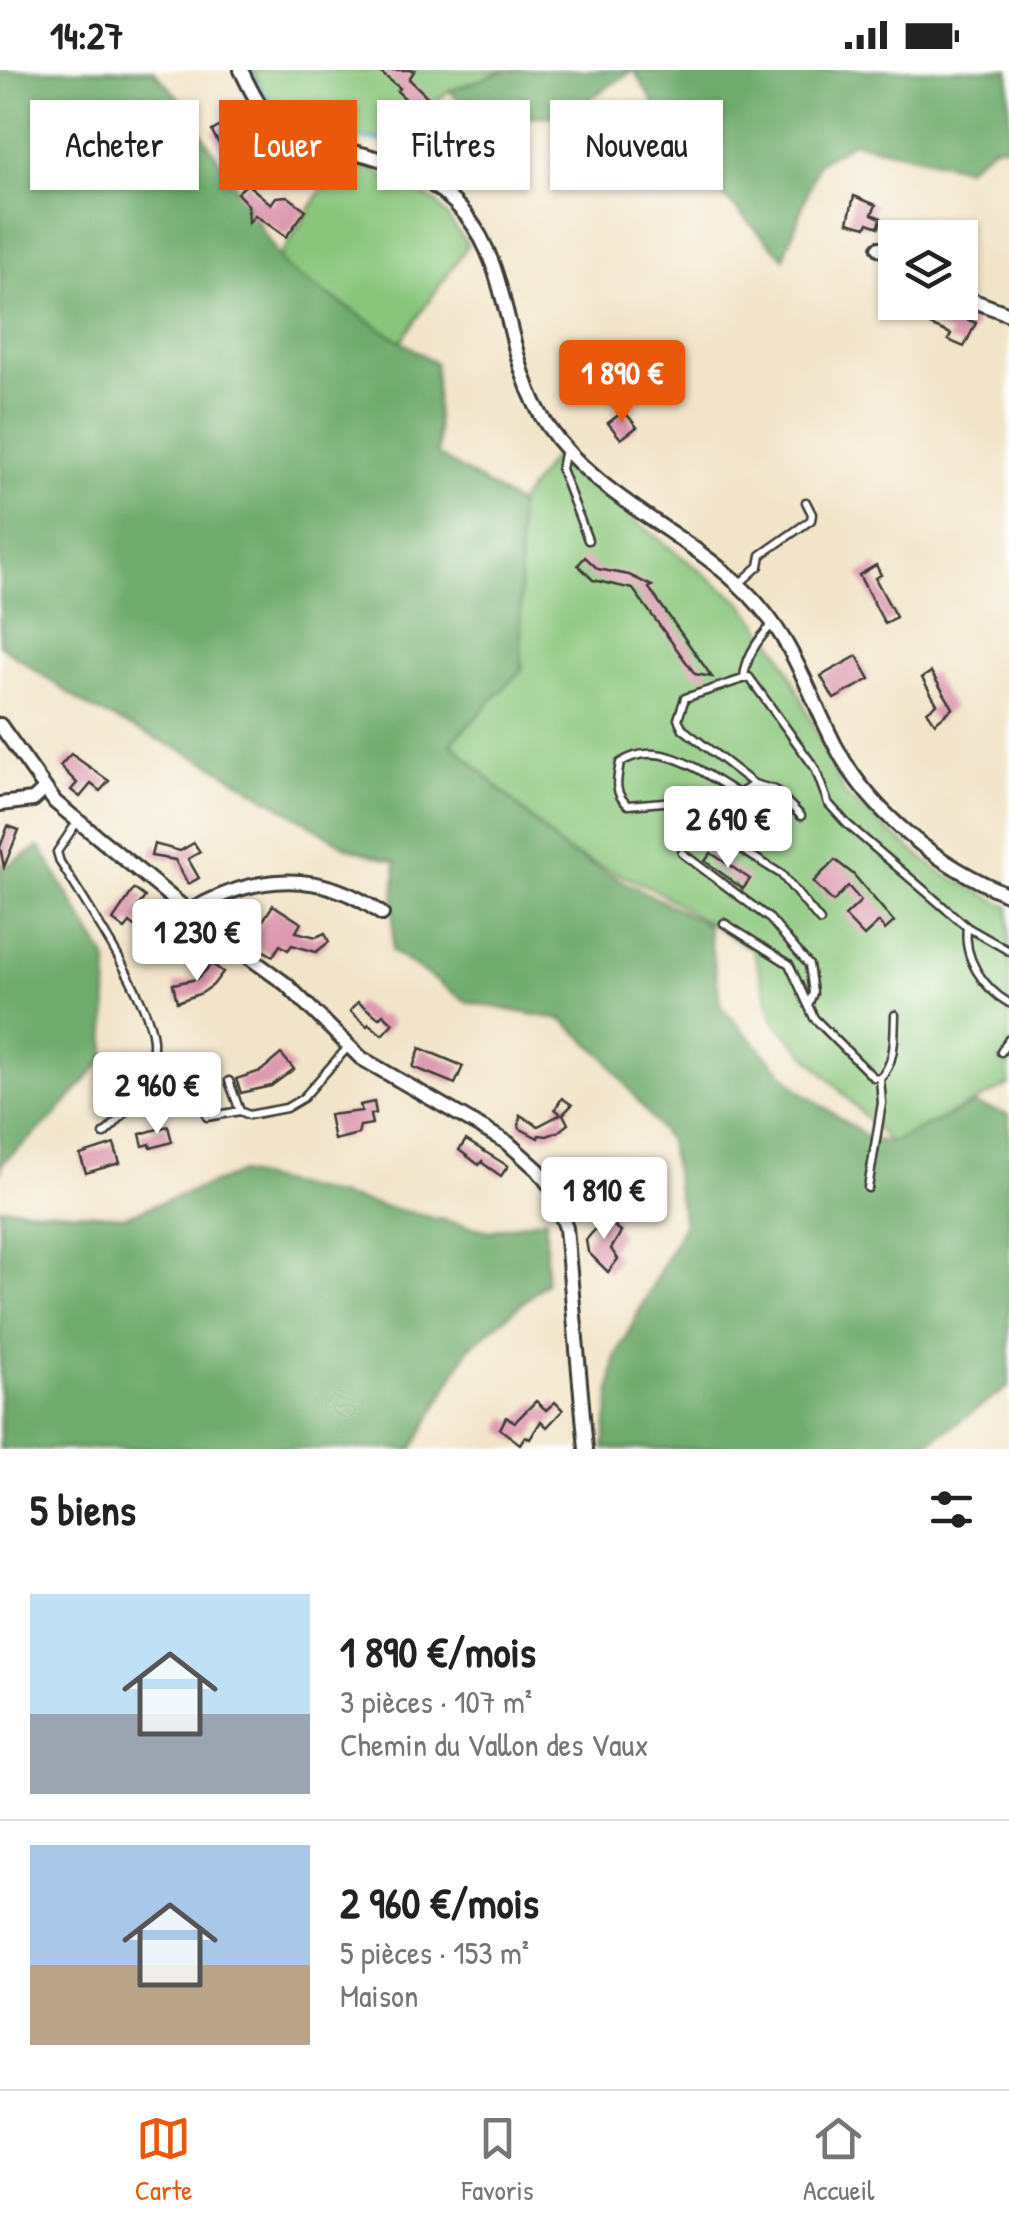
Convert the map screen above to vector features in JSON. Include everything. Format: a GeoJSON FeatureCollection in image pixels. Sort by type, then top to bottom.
{"type":"FeatureCollection","features":[{"type":"Feature","properties":{"kind":"street"},"geometry":{"type":"LineString","coordinates":[[241,70],[261,108],[286,132],[303,140],[386,160],[420,177],[465,214],[492,261],[520,370],[548,426],[565,448],[604,488],[738,584],[773,624],[800,664],[834,743],[866,793],[912,835],[959,870],[1009,895]]}},
{"type":"Feature","properties":{"kind":"street"},"geometry":{"type":"LineString","coordinates":[[978,303],[1009,314]]}},
{"type":"Feature","properties":{"kind":"street"},"geometry":{"type":"LineString","coordinates":[[0,725],[44,790],[188,912],[286,984],[349,1046],[381,1070],[524,1154],[550,1187],[566,1228],[586,1449]]}},
{"type":"Feature","properties":{"kind":"street"},"geometry":{"type":"LineString","coordinates":[[0,804],[34,800],[44,790]]}},
{"type":"Feature","properties":{"kind":"street"},"geometry":{"type":"LineString","coordinates":[[188,912],[221,892],[244,886],[310,881],[344,891],[382,914]]}},
{"type":"Feature","properties":{"kind":"lane"},"geometry":{"type":"LineString","coordinates":[[565,448],[561,469],[588,540]]}},
{"type":"Feature","properties":{"kind":"lane"},"geometry":{"type":"LineString","coordinates":[[738,584],[759,566],[761,555],[811,520],[806,502]]}},
{"type":"Feature","properties":{"kind":"lane"},"geometry":{"type":"LineString","coordinates":[[744,679],[744,666],[760,637],[773,624]]}},
{"type":"Feature","properties":{"kind":"lane"},"geometry":{"type":"LineString","coordinates":[[801,816],[775,790],[754,784],[683,729],[678,719],[686,698],[749,677],[814,768],[828,803],[847,824],[968,927],[1009,951]]}},
{"type":"Feature","properties":{"kind":"lane"},"geometry":{"type":"LineString","coordinates":[[754,784],[739,794],[684,762],[666,754],[650,753],[633,754],[620,763],[616,785],[618,797],[628,805],[675,802],[685,806],[724,838],[780,874],[820,921]]}},
{"type":"Feature","properties":{"kind":"lane"},"geometry":{"type":"LineString","coordinates":[[78,821],[57,852],[60,862],[146,1012],[152,1041],[150,1067],[142,1086],[124,1115],[104,1134]]}},
{"type":"Feature","properties":{"kind":"lane"},"geometry":{"type":"LineString","coordinates":[[682,853],[770,919],[809,964],[813,993],[809,1004]]}},
{"type":"Feature","properties":{"kind":"lane"},"geometry":{"type":"LineString","coordinates":[[724,923],[789,964],[814,1018],[871,1076],[880,1078]]}},
{"type":"Feature","properties":{"kind":"lane"},"geometry":{"type":"LineString","coordinates":[[968,927],[966,938],[981,982],[1009,1003]]}},
{"type":"Feature","properties":{"kind":"lane"},"geometry":{"type":"LineString","coordinates":[[880,1078],[888,1071],[893,1052],[895,1015]]}},
{"type":"Feature","properties":{"kind":"lane"},"geometry":{"type":"LineString","coordinates":[[1001,1052],[1009,1040]]}},
{"type":"Feature","properties":{"kind":"lane"},"geometry":{"type":"LineString","coordinates":[[207,1117],[286,1108],[303,1098],[349,1046]]}},
{"type":"Feature","properties":{"kind":"lane"},"geometry":{"type":"LineString","coordinates":[[868,1188],[882,1103],[880,1078]]}},
{"type":"Feature","properties":{"kind":"lane"},"geometry":{"type":"LineString","coordinates":[[229,1081],[240,1111]]}},
{"type":"Feature","properties":{"kind":"green space"},"geometry":{"type":"Polygon","coordinates":[[[0,70],[153,70],[181,100],[30,100],[30,190],[199,190],[199,128],[219,160],[219,190],[237,190],[286,268],[435,363],[438,455],[518,504],[522,669],[451,743],[565,851],[707,924],[722,1008],[799,1090],[870,1139],[890,1143],[974,1104],[1009,1115],[1009,1387],[919,1449],[604,1449],[615,1358],[684,1224],[668,1140],[603,1055],[563,1020],[467,1002],[392,951],[396,862],[349,848],[207,762],[88,707],[0,645],[0,70]]]}},
{"type":"Feature","properties":{"kind":"green space"},"geometry":{"type":"Polygon","coordinates":[[[253,70],[507,70],[449,91],[438,100],[377,100],[377,139],[357,138],[357,100],[272,100],[253,70]]]}},
{"type":"Feature","properties":{"kind":"green space"},"geometry":{"type":"Polygon","coordinates":[[[507,70],[634,70],[588,100],[550,100],[550,116],[530,116],[530,100],[459,100],[449,91],[507,70]]]}},
{"type":"Feature","properties":{"kind":"green space"},"geometry":{"type":"Polygon","coordinates":[[[634,70],[1009,70],[1009,146],[994,146],[966,168],[853,142],[818,163],[784,258],[717,190],[723,190],[723,100],[652,100],[634,70]]]}},
{"type":"Feature","properties":{"kind":"green space"},"geometry":{"type":"Polygon","coordinates":[[[357,166],[377,172],[377,190],[412,190],[436,202],[468,245],[378,374],[251,303],[322,190],[357,190],[357,166]]]}},
{"type":"Feature","properties":{"kind":"green space"},"geometry":{"type":"Polygon","coordinates":[[[553,457],[744,605],[780,652],[845,795],[938,871],[1009,907],[1009,1085],[890,1143],[775,1022],[753,950],[650,887],[565,851],[451,743],[522,669],[518,504],[553,457]]]}},
{"type":"Feature","properties":{"kind":"green space"},"geometry":{"type":"Polygon","coordinates":[[[40,847],[108,962],[105,1058],[54,1117],[3,1162],[0,1174],[0,864],[8,865],[40,847]]]}},
{"type":"Feature","properties":{"kind":"green space"},"geometry":{"type":"Polygon","coordinates":[[[240,1173],[490,1231],[546,1218],[546,1283],[469,1348],[413,1449],[0,1449],[0,1207],[125,1216],[240,1173]]]}},
{"type":"Feature","properties":{"kind":"building"},"geometry":{"type":"Polygon","coordinates":[[[377,70],[415,70],[409,79],[431,100],[407,100],[397,91],[400,88],[377,70]]]}},
{"type":"Feature","properties":{"kind":"building"},"geometry":{"type":"Polygon","coordinates":[[[254,190],[271,204],[276,197],[287,196],[306,210],[286,237],[255,215],[249,223],[248,205],[237,193],[254,190]]]}},
{"type":"Feature","properties":{"kind":"building"},"geometry":{"type":"Polygon","coordinates":[[[854,196],[876,205],[872,214],[881,218],[878,227],[848,222],[854,196]]]}},
{"type":"Feature","properties":{"kind":"building"},"geometry":{"type":"Polygon","coordinates":[[[932,320],[976,323],[964,347],[948,340],[951,334],[930,325],[932,320]]]}},
{"type":"Feature","properties":{"kind":"building"},"geometry":{"type":"Polygon","coordinates":[[[624,411],[637,427],[621,439],[608,423],[624,411]]]}},
{"type":"Feature","properties":{"kind":"building"},"geometry":{"type":"Polygon","coordinates":[[[585,557],[598,569],[629,575],[652,586],[649,588],[712,677],[695,674],[633,589],[593,580],[578,565],[585,557]]]}},
{"type":"Feature","properties":{"kind":"building"},"geometry":{"type":"Polygon","coordinates":[[[876,565],[881,575],[875,578],[896,617],[885,624],[859,575],[876,565]]]}},
{"type":"Feature","properties":{"kind":"building"},"geometry":{"type":"Polygon","coordinates":[[[857,656],[870,679],[834,699],[821,676],[857,656]]]}},
{"type":"Feature","properties":{"kind":"building"},"geometry":{"type":"Polygon","coordinates":[[[931,672],[953,708],[935,723],[927,711],[937,704],[922,678],[931,672]]]}},
{"type":"Feature","properties":{"kind":"building"},"geometry":{"type":"Polygon","coordinates":[[[71,754],[109,781],[100,791],[91,784],[80,797],[71,790],[77,783],[60,766],[71,754]]]}},
{"type":"Feature","properties":{"kind":"building"},"geometry":{"type":"Polygon","coordinates":[[[755,803],[787,827],[781,835],[748,811],[755,803]]]}},
{"type":"Feature","properties":{"kind":"building"},"geometry":{"type":"Polygon","coordinates":[[[8,826],[19,830],[4,867],[0,847],[8,826]]]}},
{"type":"Feature","properties":{"kind":"building"},"geometry":{"type":"Polygon","coordinates":[[[194,843],[200,852],[188,859],[199,878],[188,884],[175,860],[151,856],[154,844],[180,851],[194,843]]]}},
{"type":"Feature","properties":{"kind":"building"},"geometry":{"type":"Polygon","coordinates":[[[711,853],[750,879],[743,889],[705,861],[711,853]]]}},
{"type":"Feature","properties":{"kind":"building"},"geometry":{"type":"Polygon","coordinates":[[[835,860],[853,874],[894,922],[885,930],[879,922],[864,936],[845,916],[861,901],[848,886],[833,902],[813,882],[835,860]]]}},
{"type":"Feature","properties":{"kind":"building"},"geometry":{"type":"Polygon","coordinates":[[[134,889],[145,897],[136,909],[144,915],[135,927],[130,923],[125,929],[113,920],[134,889]]]}},
{"type":"Feature","properties":{"kind":"building"},"geometry":{"type":"Polygon","coordinates":[[[273,905],[301,923],[296,932],[316,937],[325,933],[329,942],[316,952],[292,945],[288,950],[280,945],[273,956],[249,942],[273,905]]]}},
{"type":"Feature","properties":{"kind":"building"},"geometry":{"type":"Polygon","coordinates":[[[212,964],[223,972],[213,985],[177,1002],[173,984],[197,979],[212,964]]]}},
{"type":"Feature","properties":{"kind":"building"},"geometry":{"type":"Polygon","coordinates":[[[358,1002],[393,1023],[382,1035],[367,1026],[350,1011],[358,1002]]]}},
{"type":"Feature","properties":{"kind":"building"},"geometry":{"type":"Polygon","coordinates":[[[420,1048],[463,1066],[455,1084],[413,1067],[420,1048]]]}},
{"type":"Feature","properties":{"kind":"building"},"geometry":{"type":"Polygon","coordinates":[[[281,1054],[294,1069],[271,1086],[241,1093],[236,1079],[261,1071],[281,1054]]]}},
{"type":"Feature","properties":{"kind":"building"},"geometry":{"type":"Polygon","coordinates":[[[562,1098],[572,1105],[563,1114],[568,1124],[558,1132],[538,1138],[519,1128],[520,1115],[538,1126],[561,1114],[555,1109],[562,1098]]]}},
{"type":"Feature","properties":{"kind":"building"},"geometry":{"type":"Polygon","coordinates":[[[374,1102],[372,1124],[360,1126],[358,1134],[334,1140],[329,1115],[362,1111],[360,1105],[374,1102]]]}},
{"type":"Feature","properties":{"kind":"building"},"geometry":{"type":"Polygon","coordinates":[[[168,1126],[172,1142],[151,1148],[150,1144],[143,1146],[140,1134],[168,1126]]]}},
{"type":"Feature","properties":{"kind":"building"},"geometry":{"type":"Polygon","coordinates":[[[466,1140],[508,1166],[501,1176],[459,1150],[466,1140]]]}},
{"type":"Feature","properties":{"kind":"building"},"geometry":{"type":"Polygon","coordinates":[[[114,1144],[120,1163],[86,1173],[80,1155],[114,1144]]]}},
{"type":"Feature","properties":{"kind":"building"},"geometry":{"type":"Polygon","coordinates":[[[609,1213],[619,1221],[615,1227],[621,1232],[611,1249],[618,1259],[608,1272],[588,1252],[586,1240],[609,1213]]]}},
{"type":"Feature","properties":{"kind":"building"},"geometry":{"type":"Polygon","coordinates":[[[536,1401],[546,1410],[555,1402],[563,1410],[547,1427],[541,1421],[530,1439],[525,1436],[520,1444],[500,1429],[506,1417],[515,1422],[536,1401]]]}},
{"type":"Feature","properties":{"kind":"waterway"},"geometry":{"type":"LineString","coordinates":[[250,70],[274,107],[297,125],[324,135],[377,142]]}}]}
